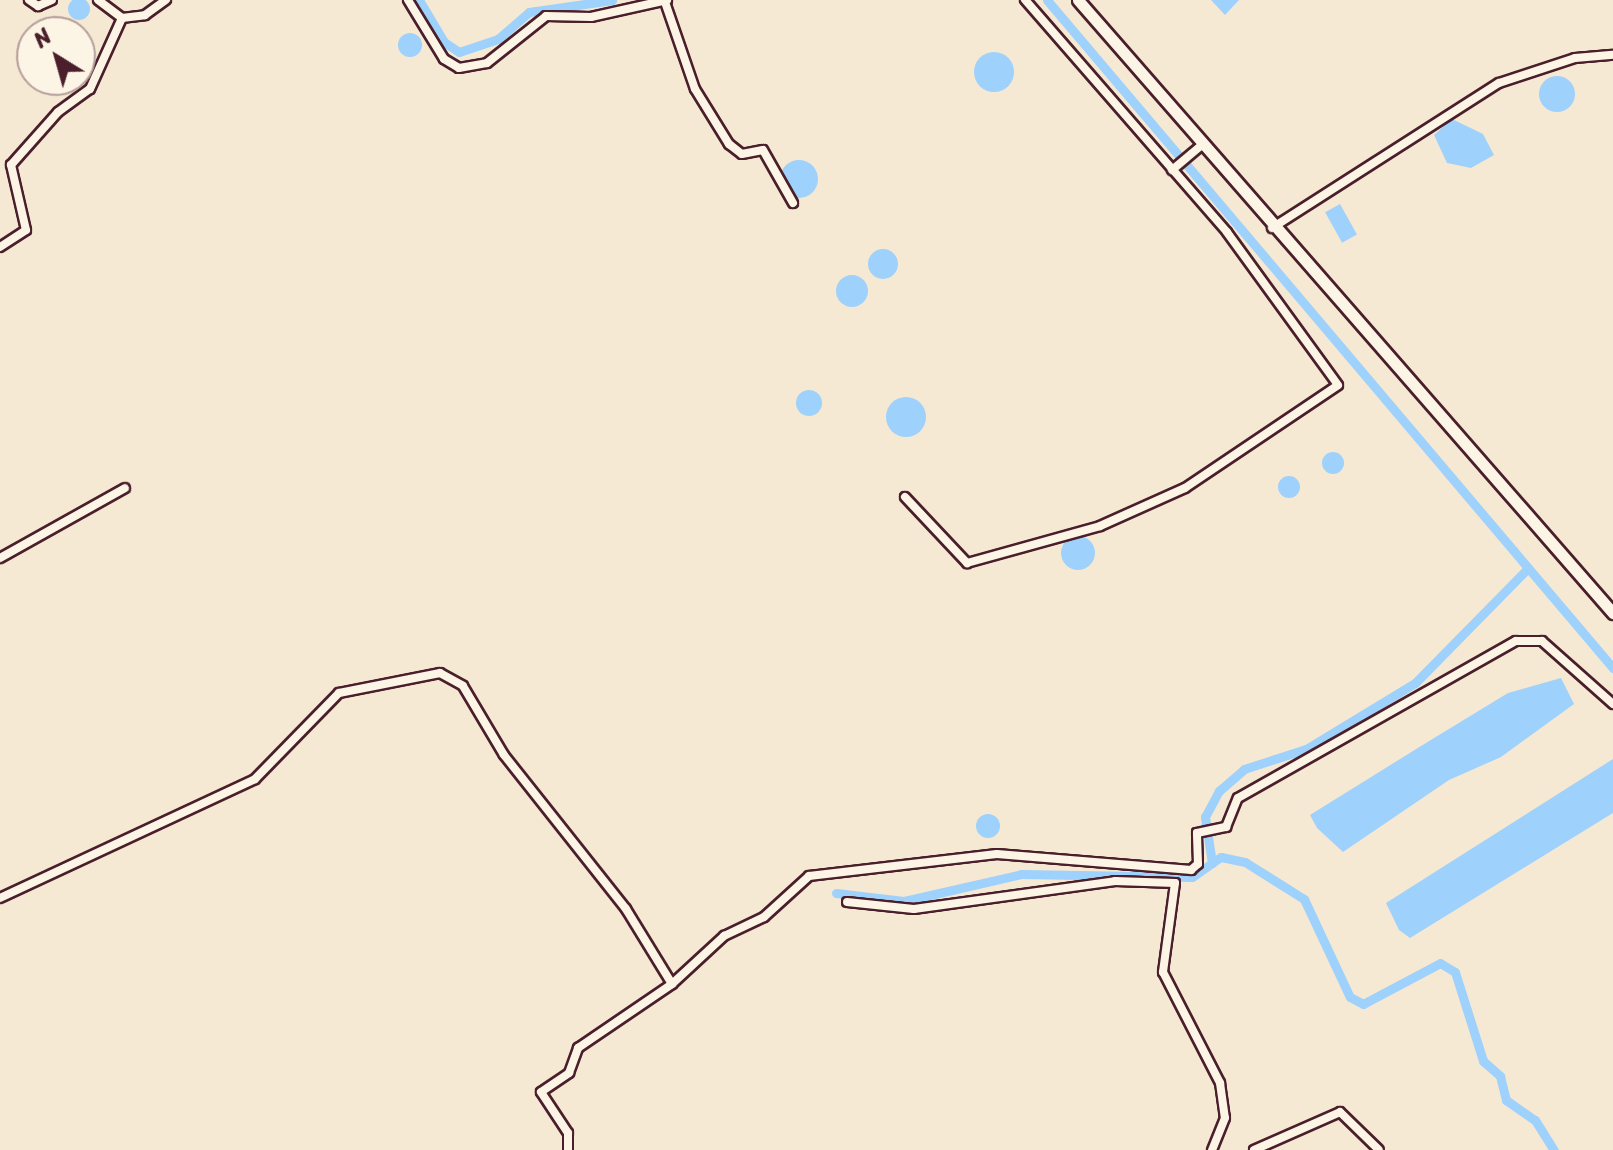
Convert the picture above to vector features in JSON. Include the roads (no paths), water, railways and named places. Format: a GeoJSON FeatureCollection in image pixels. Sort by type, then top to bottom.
{"type":"FeatureCollection","features":[{"type":"Feature","properties":{"kind":"street"},"geometry":{"type":"LineString","coordinates":[[29,0],[38,6],[52,0]]}},
{"type":"Feature","properties":{"kind":"street"},"geometry":{"type":"LineString","coordinates":[[98,0],[122,18],[145,15],[166,0]]}},
{"type":"Feature","properties":{"kind":"street"},"geometry":{"type":"LineString","coordinates":[[408,0],[444,59],[459,68],[487,63],[546,16],[591,17],[666,1],[695,89],[729,144],[742,154],[763,150],[793,203]]}},
{"type":"Feature","properties":{"kind":"street"},"geometry":{"type":"LineString","coordinates":[[905,497],[967,563],[1100,526],[1185,488],[1338,385],[1172,170],[1025,0]]}},
{"type":"Feature","properties":{"kind":"street"},"geometry":{"type":"LineString","coordinates":[[1078,0],[1271,228],[1613,613]]}},
{"type":"Feature","properties":{"kind":"street"},"geometry":{"type":"LineString","coordinates":[[0,247],[26,230],[11,165],[58,112],[90,89],[122,18]]}},
{"type":"Feature","properties":{"kind":"street"},"geometry":{"type":"LineString","coordinates":[[1271,228],[1499,83],[1575,58],[1613,55]]}},
{"type":"Feature","properties":{"kind":"street"},"geometry":{"type":"LineString","coordinates":[[1172,170],[1201,146]]}},
{"type":"Feature","properties":{"kind":"street"},"geometry":{"type":"LineString","coordinates":[[0,558],[125,488]]}},
{"type":"Feature","properties":{"kind":"street"},"geometry":{"type":"LineString","coordinates":[[568,1150],[568,1133],[541,1092],[569,1073],[578,1048],[672,984],[809,876],[997,854],[1196,869],[1197,833],[1226,827],[1238,798],[1516,641],[1542,641],[1613,704]]}},
{"type":"Feature","properties":{"kind":"street"},"geometry":{"type":"LineString","coordinates":[[0,898],[255,779],[339,693],[440,673],[463,686],[504,755],[626,909],[672,984]]}},
{"type":"Feature","properties":{"kind":"street"},"geometry":{"type":"LineString","coordinates":[[847,902],[914,909],[1115,881],[1175,883],[1163,972],[1220,1083],[1225,1118],[1212,1150]]}},
{"type":"Feature","properties":{"kind":"street"},"geometry":{"type":"LineString","coordinates":[[1254,1150],[1340,1112],[1379,1150]]}},
{"type":"Feature","properties":{"kind":"water"},"geometry":{"type":"Polygon","coordinates":[[[75,-1],[83,-1],[89,5],[88,16],[70,16],[69,13],[69,5],[75,-1]]]}},
{"type":"Feature","properties":{"kind":"water"},"geometry":{"type":"Polygon","coordinates":[[[1211,0],[1239,0],[1225,15],[1211,0]]]}},
{"type":"Feature","properties":{"kind":"water"},"geometry":{"type":"Polygon","coordinates":[[[410,33],[419,36],[422,45],[419,54],[410,57],[401,54],[398,45],[401,36],[410,33]]]}},
{"type":"Feature","properties":{"kind":"water"},"geometry":{"type":"Polygon","coordinates":[[[994,52],[1008,58],[1014,72],[1008,86],[994,92],[980,86],[974,72],[980,58],[994,52]]]}},
{"type":"Feature","properties":{"kind":"water"},"geometry":{"type":"Polygon","coordinates":[[[1557,76],[1570,81],[1575,94],[1570,107],[1557,112],[1544,107],[1539,94],[1544,81],[1557,76]]]}},
{"type":"Feature","properties":{"kind":"water"},"geometry":{"type":"Polygon","coordinates":[[[1452,119],[1483,134],[1494,155],[1471,168],[1447,163],[1434,135],[1452,119]]]}},
{"type":"Feature","properties":{"kind":"water"},"geometry":{"type":"Polygon","coordinates":[[[799,160],[812,166],[818,179],[812,192],[799,198],[786,192],[780,179],[786,166],[799,160]]]}},
{"type":"Feature","properties":{"kind":"water"},"geometry":{"type":"Polygon","coordinates":[[[1340,204],[1357,235],[1342,243],[1325,212],[1340,204]]]}},
{"type":"Feature","properties":{"kind":"water"},"geometry":{"type":"Polygon","coordinates":[[[883,249],[889,250],[897,258],[897,270],[889,278],[883,279],[877,278],[869,270],[868,264],[869,258],[877,250],[883,249]]]}},
{"type":"Feature","properties":{"kind":"water"},"geometry":{"type":"Polygon","coordinates":[[[852,275],[864,279],[868,291],[864,303],[852,307],[840,303],[836,291],[840,279],[852,275]]]}},
{"type":"Feature","properties":{"kind":"water"},"geometry":{"type":"Polygon","coordinates":[[[809,390],[818,394],[822,403],[818,412],[809,416],[800,412],[796,403],[800,394],[809,390]]]}},
{"type":"Feature","properties":{"kind":"water"},"geometry":{"type":"Polygon","coordinates":[[[906,397],[920,403],[926,417],[920,431],[906,437],[892,431],[886,417],[892,403],[906,397]]]}},
{"type":"Feature","properties":{"kind":"water"},"geometry":{"type":"Polygon","coordinates":[[[1333,452],[1341,455],[1344,463],[1341,471],[1333,474],[1325,471],[1322,463],[1325,455],[1333,452]]]}},
{"type":"Feature","properties":{"kind":"water"},"geometry":{"type":"Polygon","coordinates":[[[1289,476],[1297,479],[1300,487],[1297,495],[1289,498],[1281,495],[1278,487],[1281,479],[1289,476]]]}},
{"type":"Feature","properties":{"kind":"water"},"geometry":{"type":"Polygon","coordinates":[[[1078,536],[1090,541],[1095,553],[1090,565],[1078,570],[1066,565],[1061,553],[1066,541],[1078,536]]]}},
{"type":"Feature","properties":{"kind":"water"},"geometry":{"type":"Polygon","coordinates":[[[1561,678],[1574,704],[1501,757],[1449,780],[1343,852],[1317,828],[1310,815],[1421,746],[1508,693],[1561,678]]]}},
{"type":"Feature","properties":{"kind":"water"},"geometry":{"type":"Polygon","coordinates":[[[1613,759],[1613,813],[1410,938],[1399,930],[1386,903],[1613,759]]]}},
{"type":"Feature","properties":{"kind":"water"},"geometry":{"type":"Polygon","coordinates":[[[988,814],[999,821],[1000,826],[993,837],[988,838],[977,831],[976,826],[983,815],[988,814]]]}},
{"type":"Feature","properties":{"kind":"waterway"},"geometry":{"type":"LineString","coordinates":[[419,0],[444,42],[459,52],[498,39],[529,12],[612,0]]}},
{"type":"Feature","properties":{"kind":"waterway"},"geometry":{"type":"LineString","coordinates":[[1047,0],[1613,668]]}},
{"type":"Feature","properties":{"kind":"waterway"},"geometry":{"type":"LineString","coordinates":[[1212,863],[1205,817],[1219,791],[1244,769],[1306,749],[1415,683],[1526,570]]}},
{"type":"Feature","properties":{"kind":"waterway"},"geometry":{"type":"LineString","coordinates":[[836,893],[904,901],[1022,874],[1192,877],[1221,857],[1245,862],[1304,899],[1350,997],[1363,1004],[1440,963],[1455,972],[1483,1061],[1500,1076],[1506,1100],[1535,1120],[1554,1150]]}}]}
